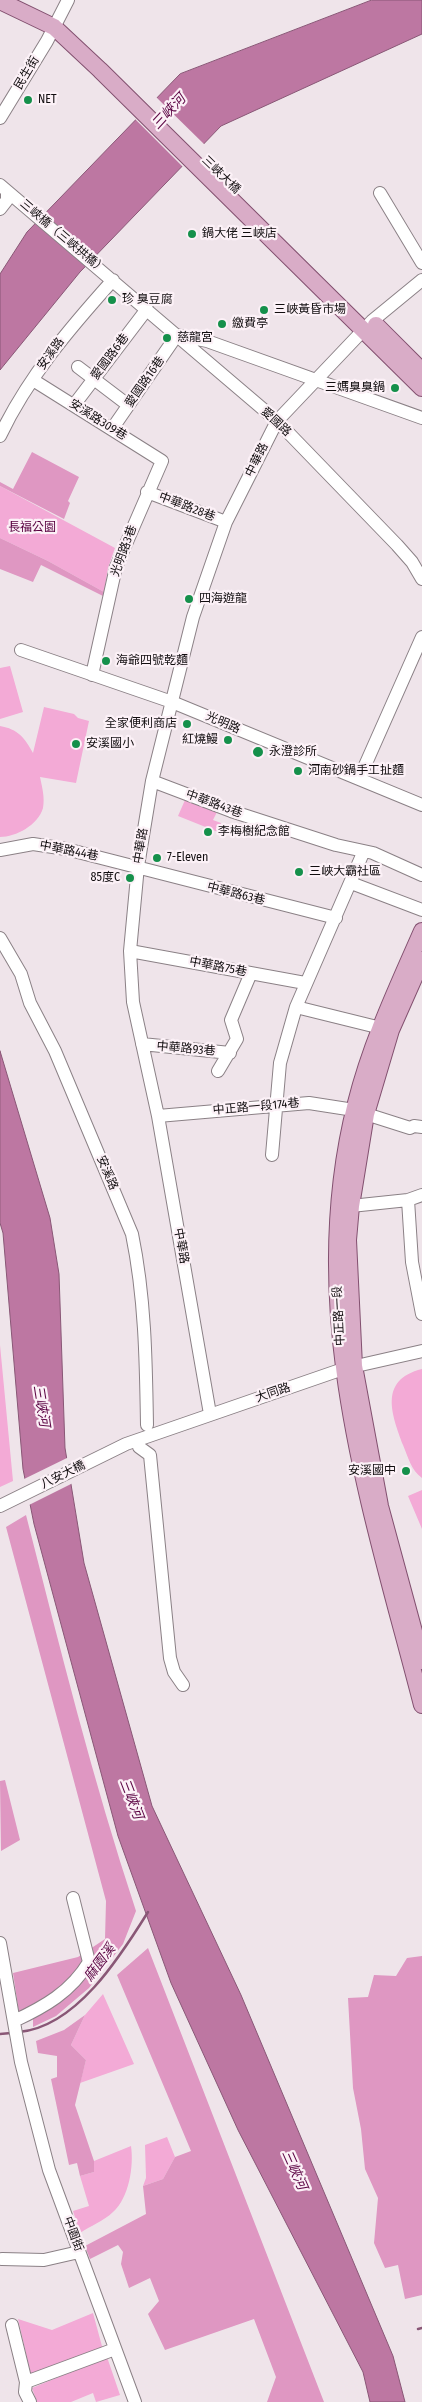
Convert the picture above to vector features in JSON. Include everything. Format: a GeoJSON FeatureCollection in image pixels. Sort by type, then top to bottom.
{"type":"FeatureCollection","features":[{"type":"Feature","properties":{"kind":"main road"},"geometry":{"type":"LineString","coordinates":[[22,0],[57,23]]}},
{"type":"Feature","properties":{"kind":"main road"},"geometry":{"type":"LineString","coordinates":[[0,1],[57,23]]}},
{"type":"Feature","properties":{"kind":"main road","name":"三峽大橋"},"geometry":{"type":"LineString","coordinates":[[57,23],[363,320]]}},
{"type":"Feature","properties":{"kind":"main road"},"geometry":{"type":"LineString","coordinates":[[363,320],[422,372]]}},
{"type":"Feature","properties":{"kind":"main road"},"geometry":{"type":"LineString","coordinates":[[363,320],[422,388]]}},
{"type":"Feature","properties":{"kind":"main road","name":"中正路一段"},"geometry":{"type":"LineString","coordinates":[[422,931],[380,1028],[338,1201],[336,1237],[338,1318],[380,1506],[422,1661]]}},
{"type":"Feature","properties":{"kind":"main road","name":"中正路一段"},"geometry":{"type":"LineString","coordinates":[[422,960],[388,1038],[360,1112],[350,1206],[348,1269],[349,1367],[369,1509],[422,1705]]}},
{"type":"Feature","properties":{"kind":"street","name":"民生街"},"geometry":{"type":"LineString","coordinates":[[0,118],[57,23],[68,0]]}},
{"type":"Feature","properties":{"kind":"street","name":"民生街"},"geometry":{"type":"LineString","coordinates":[[57,23],[76,0]]}},
{"type":"Feature","properties":{"kind":"street"},"geometry":{"type":"LineString","coordinates":[[0,209],[7,200],[6,190]]}},
{"type":"Feature","properties":{"kind":"street","name":"三峽橋（三峽拱橋）"},"geometry":{"type":"LineString","coordinates":[[6,190],[113,280]]}},
{"type":"Feature","properties":{"kind":"street"},"geometry":{"type":"LineString","coordinates":[[380,193],[422,264]]}},
{"type":"Feature","properties":{"kind":"street","name":"愛國路"},"geometry":{"type":"LineString","coordinates":[[113,280],[276,421],[397,545],[412,562],[422,579]]}},
{"type":"Feature","properties":{"kind":"street","name":"安溪路"},"geometry":{"type":"LineString","coordinates":[[0,436],[33,380],[60,340],[113,280]]}},
{"type":"Feature","properties":{"kind":"street","name":"中華路"},"geometry":{"type":"LineString","coordinates":[[210,1414],[158,1116],[133,1002],[130,950],[138,866],[152,781],[193,617],[226,522],[276,421],[316,381],[363,320],[422,280]]}},
{"type":"Feature","properties":{"kind":"street","name":"愛國路6巷"},"geometry":{"type":"LineString","coordinates":[[74,406],[146,308]]}},
{"type":"Feature","properties":{"kind":"street"},"geometry":{"type":"LineString","coordinates":[[178,335],[207,341],[422,418]]}},
{"type":"Feature","properties":{"kind":"street","name":"愛國路16巷"},"geometry":{"type":"LineString","coordinates":[[112,429],[178,335]]}},
{"type":"Feature","properties":{"kind":"street"},"geometry":{"type":"LineString","coordinates":[[78,367],[128,406]]}},
{"type":"Feature","properties":{"kind":"street","name":"安溪路309巷"},"geometry":{"type":"LineString","coordinates":[[33,380],[162,461]]}},
{"type":"Feature","properties":{"kind":"street","name":"光明路3巷"},"geometry":{"type":"LineString","coordinates":[[92,675],[116,567],[162,461]]}},
{"type":"Feature","properties":{"kind":"street","name":"中華路28巷"},"geometry":{"type":"LineString","coordinates":[[147,492],[226,522]]}},
{"type":"Feature","properties":{"kind":"street"},"geometry":{"type":"LineString","coordinates":[[359,779],[422,636]]}},
{"type":"Feature","properties":{"kind":"street","name":"光明路"},"geometry":{"type":"LineString","coordinates":[[20,650],[172,702],[422,805]]}},
{"type":"Feature","properties":{"kind":"street","name":"中華路43巷"},"geometry":{"type":"LineString","coordinates":[[152,781],[231,811],[363,853],[372,853],[422,875]]}},
{"type":"Feature","properties":{"kind":"street","name":"中華路44巷"},"geometry":{"type":"LineString","coordinates":[[0,850],[33,844],[66,849],[138,866]]}},
{"type":"Feature","properties":{"kind":"street"},"geometry":{"type":"LineString","coordinates":[[272,1155],[280,1064],[296,1007],[363,853]]}},
{"type":"Feature","properties":{"kind":"street","name":"中華路63巷"},"geometry":{"type":"LineString","coordinates":[[138,866],[190,882],[336,918]]}},
{"type":"Feature","properties":{"kind":"street"},"geometry":{"type":"LineString","coordinates":[[351,883],[422,910]]}},
{"type":"Feature","properties":{"kind":"street","name":"安溪路"},"geometry":{"type":"LineString","coordinates":[[0,938],[20,974],[30,1003],[55,1050],[132,1234],[145,1323],[147,1425]]}},
{"type":"Feature","properties":{"kind":"street","name":"中華路75巷"},"geometry":{"type":"LineString","coordinates":[[130,950],[305,983]]}},
{"type":"Feature","properties":{"kind":"street"},"geometry":{"type":"LineString","coordinates":[[218,1071],[237,1039],[231,1020],[251,973]]}},
{"type":"Feature","properties":{"kind":"street"},"geometry":{"type":"LineString","coordinates":[[296,1007],[380,1028]]}},
{"type":"Feature","properties":{"kind":"street","name":"中華路93巷"},"geometry":{"type":"LineString","coordinates":[[142,1044],[230,1053]]}},
{"type":"Feature","properties":{"kind":"street","name":"中正路一段174巷"},"geometry":{"type":"LineString","coordinates":[[158,1116],[309,1103],[360,1112],[410,1128],[414,1126],[422,1127]]}},
{"type":"Feature","properties":{"kind":"street"},"geometry":{"type":"LineString","coordinates":[[350,1206],[408,1200],[422,1195]]}},
{"type":"Feature","properties":{"kind":"street"},"geometry":{"type":"LineString","coordinates":[[408,1200],[412,1262],[422,1314]]}},
{"type":"Feature","properties":{"kind":"street","name":"大同路"},"geometry":{"type":"LineString","coordinates":[[126,1444],[349,1367],[422,1351]]}},
{"type":"Feature","properties":{"kind":"street","name":"八安大橋"},"geometry":{"type":"LineString","coordinates":[[0,1506],[126,1444]]}},
{"type":"Feature","properties":{"kind":"street"},"geometry":{"type":"LineString","coordinates":[[139,1447],[150,1455],[170,1658],[174,1672],[183,1685]]}},
{"type":"Feature","properties":{"kind":"street"},"geometry":{"type":"LineString","coordinates":[[0,1943],[14,2021],[40,2009],[64,1993],[81,1976],[89,1962],[73,1898]]}},
{"type":"Feature","properties":{"kind":"street","name":"中園街"},"geometry":{"type":"LineString","coordinates":[[14,2021],[21,2062],[49,2170],[135,2402]]}},
{"type":"Feature","properties":{"kind":"street"},"geometry":{"type":"LineString","coordinates":[[2,2259],[44,2260],[79,2252]]}},
{"type":"Feature","properties":{"kind":"street"},"geometry":{"type":"LineString","coordinates":[[12,2325],[26,2382],[25,2392],[30,2402]]}},
{"type":"Feature","properties":{"kind":"street"},"geometry":{"type":"LineString","coordinates":[[26,2382],[115,2349]]}},
{"type":"Feature","properties":{"kind":"green space","name":"長福公園"},"geometry":{"type":"Polygon","coordinates":[[[0,486],[115,548],[108,568],[104,592],[48,561],[0,538],[0,486]]]}},
{"type":"Feature","properties":{"kind":"green space"},"geometry":{"type":"Polygon","coordinates":[[[10,666],[23,712],[0,719],[0,668],[10,666]]]}},
{"type":"Feature","properties":{"kind":"green space"},"geometry":{"type":"Polygon","coordinates":[[[44,707],[74,714],[78,718],[89,721],[76,783],[40,777],[44,800],[43,808],[36,820],[26,829],[13,835],[0,837],[0,726],[12,729],[20,735],[33,753],[44,707]]]}},
{"type":"Feature","properties":{"kind":"green space"},"geometry":{"type":"Polygon","coordinates":[[[185,800],[217,812],[213,820],[221,823],[218,832],[178,816],[185,800]]]}},
{"type":"Feature","properties":{"kind":"green space"},"geometry":{"type":"Polygon","coordinates":[[[0,1345],[13,1481],[0,1487],[0,1345]]]}},
{"type":"Feature","properties":{"kind":"green space"},"geometry":{"type":"Polygon","coordinates":[[[422,1369],[422,1478],[412,1467],[408,1459],[395,1422],[392,1400],[394,1390],[399,1381],[408,1374],[422,1369]]]}},
{"type":"Feature","properties":{"kind":"green space"},"geometry":{"type":"Polygon","coordinates":[[[422,1490],[422,1529],[408,1496],[422,1490]]]}},
{"type":"Feature","properties":{"kind":"green space"},"geometry":{"type":"Polygon","coordinates":[[[103,1994],[134,2064],[80,2083],[86,2060],[71,2045],[85,2015],[103,1994]]]}},
{"type":"Feature","properties":{"kind":"green space"},"geometry":{"type":"Polygon","coordinates":[[[167,2137],[175,2157],[163,2179],[143,2186],[146,2178],[145,2145],[167,2137]]]}},
{"type":"Feature","properties":{"kind":"green space"},"geometry":{"type":"Polygon","coordinates":[[[131,2146],[131,2172],[123,2199],[109,2215],[80,2233],[73,2211],[89,2206],[80,2176],[94,2172],[94,2161],[131,2146]]]}},
{"type":"Feature","properties":{"kind":"green space"},"geometry":{"type":"Polygon","coordinates":[[[93,2313],[103,2350],[31,2375],[18,2319],[52,2330],[93,2313]]]}},
{"type":"Feature","properties":{"kind":"green space"},"geometry":{"type":"Polygon","coordinates":[[[107,2357],[120,2395],[96,2402],[93,2393],[71,2402],[37,2402],[32,2388],[107,2357]]]}},
{"type":"Feature","properties":{"kind":"shaded area"},"geometry":{"type":"Polygon","coordinates":[[[32,452],[79,477],[68,501],[70,503],[64,519],[0,486],[0,482],[13,489],[32,452]]]}},
{"type":"Feature","properties":{"kind":"shaded area"},"geometry":{"type":"Polygon","coordinates":[[[0,538],[48,561],[104,592],[103,596],[41,565],[33,582],[0,569],[0,538]]]}},
{"type":"Feature","properties":{"kind":"shaded area"},"geometry":{"type":"Polygon","coordinates":[[[26,1515],[91,1764],[136,1911],[123,1944],[89,1988],[56,2016],[33,2027],[33,2010],[19,2013],[13,1973],[78,1957],[105,1939],[106,1901],[6,1527],[26,1515]]]}},
{"type":"Feature","properties":{"kind":"shaded area"},"geometry":{"type":"Polygon","coordinates":[[[5,1780],[20,1840],[1,1851],[0,1781],[5,1780]]]}},
{"type":"Feature","properties":{"kind":"shaded area"},"geometry":{"type":"Polygon","coordinates":[[[148,1948],[324,2402],[267,2402],[276,2377],[254,2319],[165,2350],[148,2314],[159,2301],[150,2278],[129,2288],[121,2264],[123,2252],[118,2245],[90,2259],[85,2246],[146,2214],[143,2186],[163,2179],[175,2157],[191,2151],[117,1975],[148,1948]]]}},
{"type":"Feature","properties":{"kind":"shaded area"},"geometry":{"type":"Polygon","coordinates":[[[422,1956],[422,2295],[405,2299],[398,2265],[385,2268],[374,2243],[378,2198],[365,2169],[361,2129],[353,2088],[348,1998],[368,1997],[374,1975],[396,1976],[407,1958],[422,1956]]]}},
{"type":"Feature","properties":{"kind":"shaded area"},"geometry":{"type":"Polygon","coordinates":[[[85,2015],[71,2045],[86,2060],[75,2105],[94,2161],[94,2172],[80,2176],[77,2163],[69,2165],[51,2079],[57,2077],[57,2056],[38,2053],[36,2041],[64,2030],[85,2015]]]}},
{"type":"Feature","properties":{"kind":"water","name":"三峽河"},"geometry":{"type":"Polygon","coordinates":[[[372,0],[422,0],[422,34],[221,126],[80,272],[0,370],[0,274],[27,232],[180,74],[372,0]]]}},
{"type":"Feature","properties":{"kind":"water","name":"三峽河"},"geometry":{"type":"Polygon","coordinates":[[[0,1051],[50,1218],[59,1274],[65,1448],[84,1563],[152,1806],[241,1995],[393,2356],[405,2402],[370,2402],[363,2372],[238,2130],[171,1983],[118,1836],[34,1524],[23,1469],[3,1233],[0,1223],[0,1051]]]}},
{"type":"Feature","properties":{"kind":"pier"},"geometry":{"type":"Polygon","coordinates":[[[155,96],[206,146],[184,168],[134,118],[155,96]]]}},
{"type":"Feature","properties":{"kind":"pier"},"geometry":{"type":"Polygon","coordinates":[[[69,1457],[73,1483],[27,1506],[22,1480],[69,1457]]]}},
{"type":"Feature","properties":{"kind":"waterway","name":"麻園溪"},"geometry":{"type":"LineString","coordinates":[[19,2032],[40,2027],[59,2017],[77,2004],[110,1968],[148,1912]]}},
{"type":"Feature","properties":{"kind":"waterway","name":"麻園溪"},"geometry":{"type":"LineString","coordinates":[[0,2034],[11,2033]]}},
{"type":"Feature","properties":{"kind":"waterway"},"geometry":{"type":"LineString","coordinates":[[418,2329],[422,2328]]}},
{"type":"Feature","properties":{"kind":"place","name":"NET"},"geometry":{"type":"Point","coordinates":[28,100]}},
{"type":"Feature","properties":{"kind":"place","name":"鍋大佬 三峽店"},"geometry":{"type":"Point","coordinates":[192,234]}},
{"type":"Feature","properties":{"kind":"place","name":"珍 臭豆腐"},"geometry":{"type":"Point","coordinates":[112,300]}},
{"type":"Feature","properties":{"kind":"place","name":"三峽黃昏市場"},"geometry":{"type":"Point","coordinates":[264,310]}},
{"type":"Feature","properties":{"kind":"place","name":"繳費亭"},"geometry":{"type":"Point","coordinates":[222,324]}},
{"type":"Feature","properties":{"kind":"place","name":"慈龍宮"},"geometry":{"type":"Point","coordinates":[167,338]}},
{"type":"Feature","properties":{"kind":"place","name":"三媽臭臭鍋"},"geometry":{"type":"Point","coordinates":[395,388]}},
{"type":"Feature","properties":{"kind":"place","name":"四海遊龍"},"geometry":{"type":"Point","coordinates":[189,599]}},
{"type":"Feature","properties":{"kind":"place","name":"海爺四號乾麵"},"geometry":{"type":"Point","coordinates":[106,661]}},
{"type":"Feature","properties":{"kind":"place","name":"全家便利商店"},"geometry":{"type":"Point","coordinates":[187,724]}},
{"type":"Feature","properties":{"kind":"place","name":"紅燒鰻"},"geometry":{"type":"Point","coordinates":[228,740]}},
{"type":"Feature","properties":{"kind":"place","name":"安溪國小"},"geometry":{"type":"Point","coordinates":[76,744]}},
{"type":"Feature","properties":{"kind":"place","name":"永澄診所"},"geometry":{"type":"Point","coordinates":[258,752]}},
{"type":"Feature","properties":{"kind":"place","name":"河南砂鍋手工扯麵"},"geometry":{"type":"Point","coordinates":[298,771]}},
{"type":"Feature","properties":{"kind":"place","name":"李梅樹紀念館"},"geometry":{"type":"Point","coordinates":[208,832]}},
{"type":"Feature","properties":{"kind":"place","name":"7-Eleven"},"geometry":{"type":"Point","coordinates":[157,858]}},
{"type":"Feature","properties":{"kind":"place","name":"三峽大霸社區"},"geometry":{"type":"Point","coordinates":[299,872]}},
{"type":"Feature","properties":{"kind":"place","name":"85度C"},"geometry":{"type":"Point","coordinates":[130,878]}},
{"type":"Feature","properties":{"kind":"place","name":"安溪國中"},"geometry":{"type":"Point","coordinates":[406,1471]}}]}
